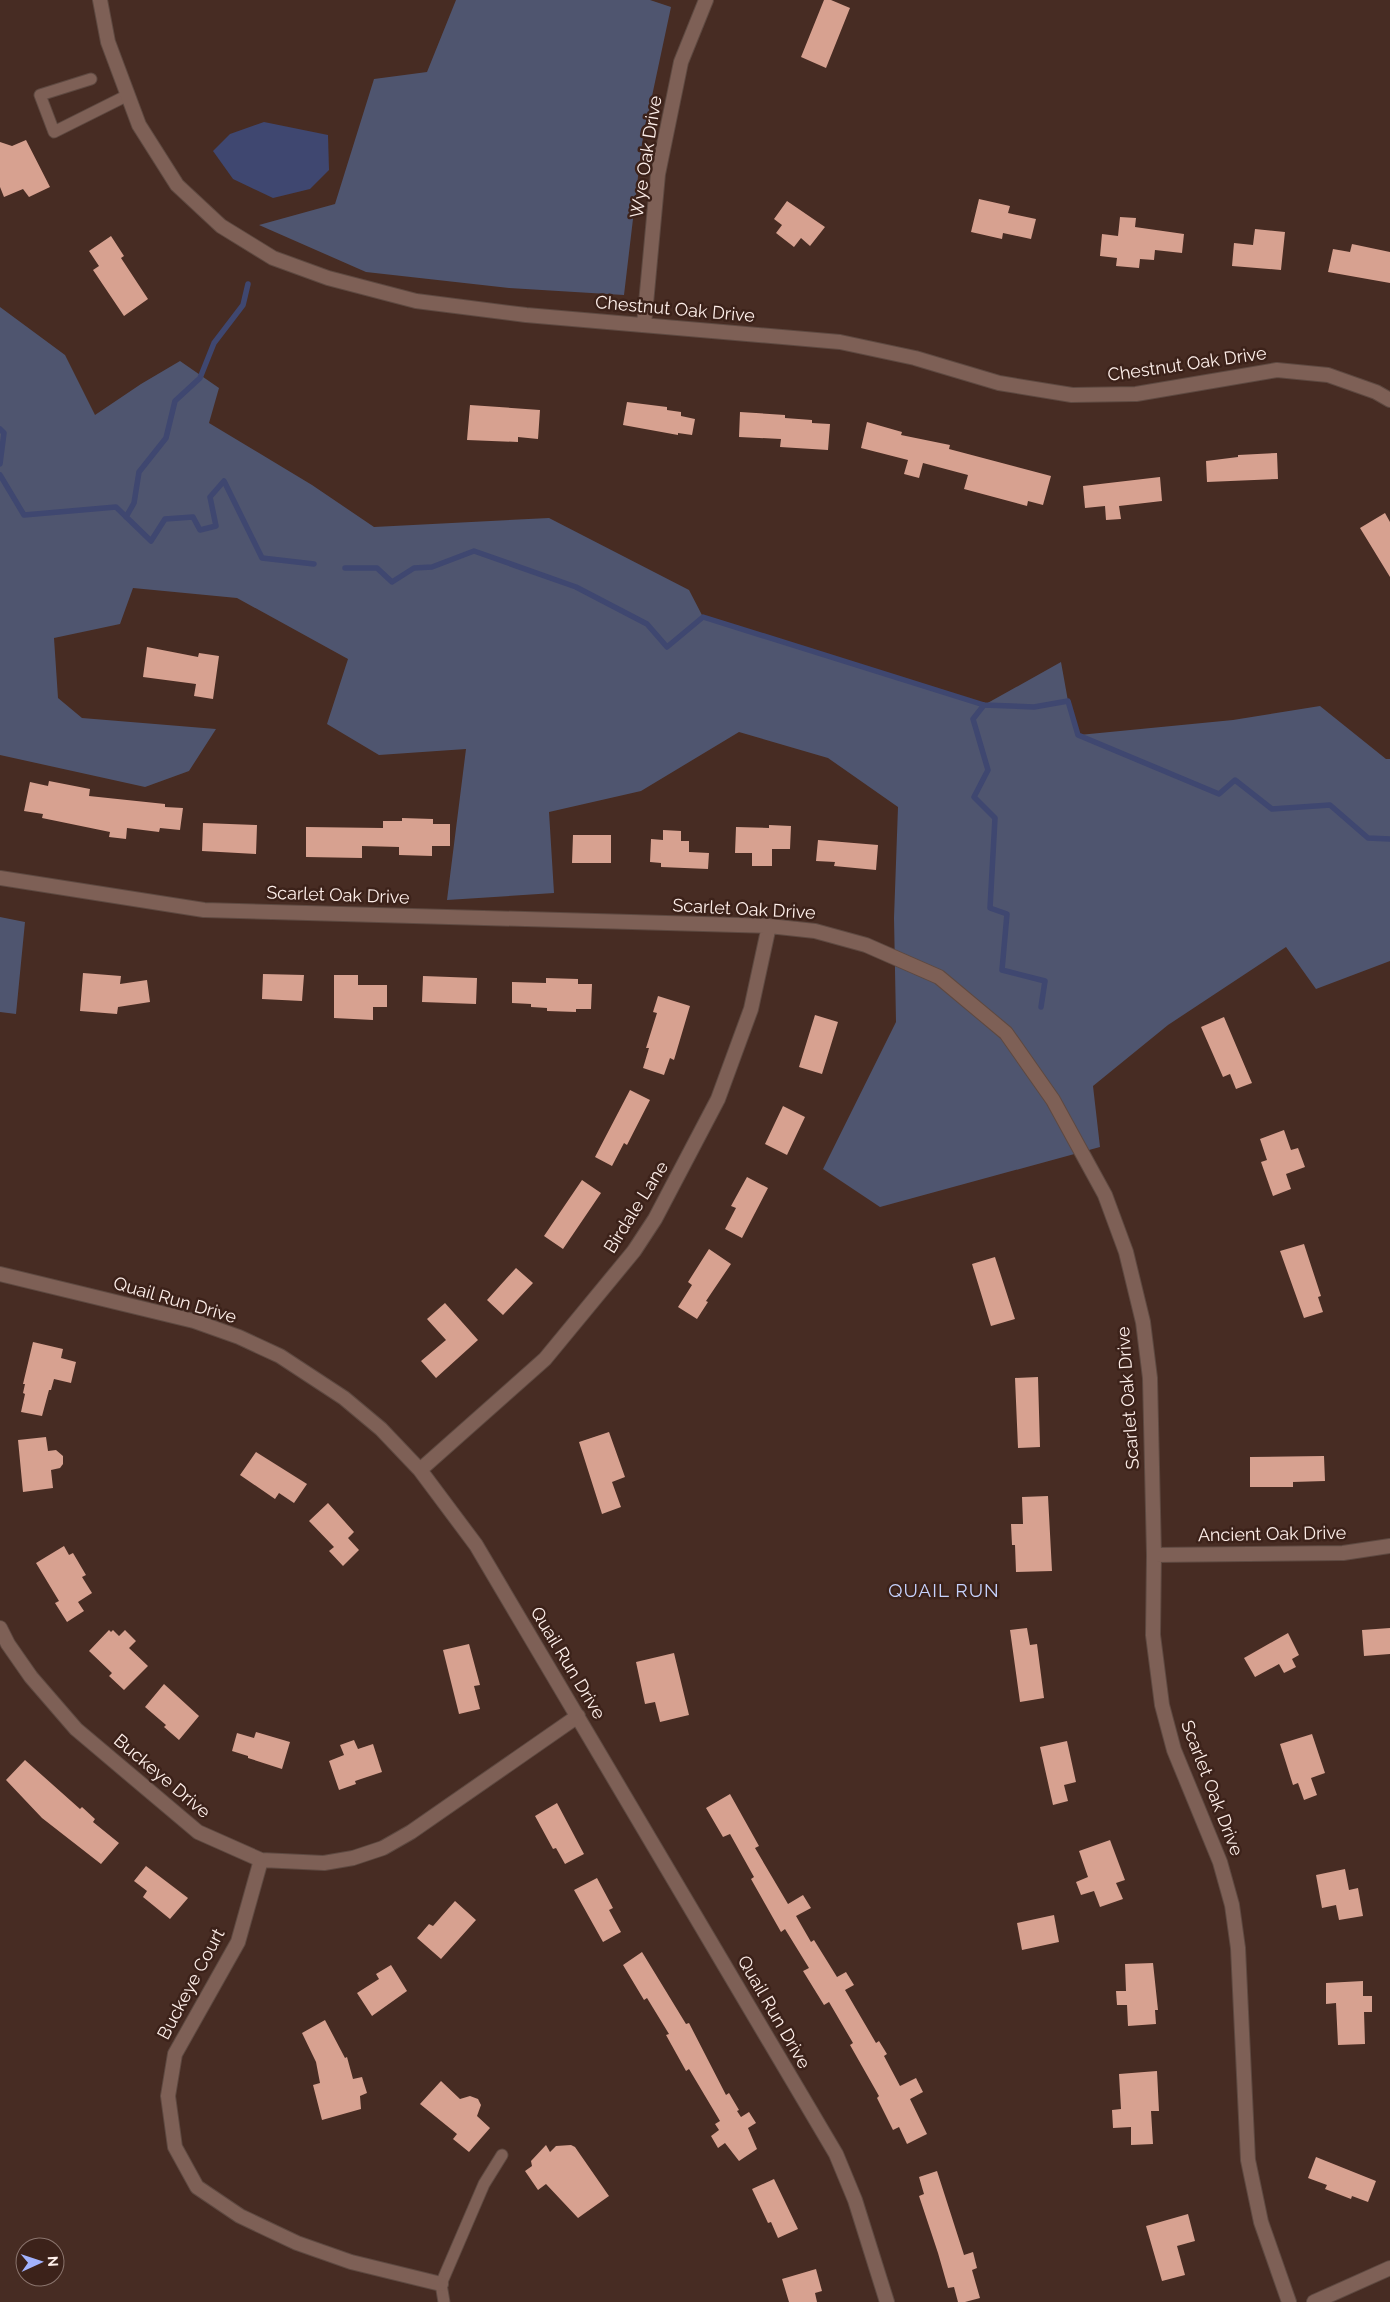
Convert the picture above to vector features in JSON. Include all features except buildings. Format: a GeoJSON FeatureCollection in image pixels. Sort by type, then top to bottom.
{"type":"FeatureCollection","features":[{"type":"Feature","properties":{"kind":"street","name":"Chestnut Oak Drive"},"geometry":{"type":"LineString","coordinates":[[100,0],[108,42],[139,125],[177,185],[221,226],[273,258],[328,278],[416,301],[526,315],[840,342],[915,358],[1000,383],[1072,395],[1136,394],[1277,370],[1328,375],[1376,392],[1390,400]]}},
{"type":"Feature","properties":{"kind":"street","name":"Wye Oak Drive"},"geometry":{"type":"LineString","coordinates":[[644,325],[658,174],[681,62],[706,0]]}},
{"type":"Feature","properties":{"kind":"street","name":"Scarlet Oak Drive"},"geometry":{"type":"LineString","coordinates":[[0,878],[204,910],[769,926],[815,931],[866,945],[939,977],[1006,1033],[1054,1100],[1105,1195],[1126,1252],[1143,1322],[1150,1378],[1154,1555],[1153,1635],[1162,1705],[1174,1750],[1220,1862],[1232,1905],[1238,1948],[1248,2160],[1261,2222],[1289,2302]]}},
{"type":"Feature","properties":{"kind":"street","name":"Birdale Lane"},"geometry":{"type":"LineString","coordinates":[[420,1470],[544,1359],[634,1251],[655,1219],[718,1099],[751,1009],[769,926]]}},
{"type":"Feature","properties":{"kind":"street","name":"Quail Run Drive"},"geometry":{"type":"LineString","coordinates":[[0,1274],[194,1321],[239,1337],[280,1356],[344,1398],[381,1429],[420,1470],[476,1545],[836,2154],[855,2200],[887,2302]]}},
{"type":"Feature","properties":{"kind":"street","name":"Ancient Oak Drive"},"geometry":{"type":"LineString","coordinates":[[1154,1555],[1343,1553],[1390,1546]]}},
{"type":"Feature","properties":{"kind":"street","name":"Buckeye Drive"},"geometry":{"type":"LineString","coordinates":[[0,1628],[8,1644],[31,1678],[76,1730],[198,1832],[261,1860],[324,1863],[353,1858],[383,1848],[411,1832],[578,1716]]}},
{"type":"Feature","properties":{"kind":"street","name":"Buckeye Court"},"geometry":{"type":"LineString","coordinates":[[261,1860],[238,1942],[175,2054],[168,2096],[175,2147],[197,2187],[240,2216],[297,2243],[351,2262],[441,2284]]}},
{"type":"Feature","properties":{"kind":"street"},"geometry":{"type":"LineString","coordinates":[[1314,2302],[1390,2268]]}},
{"type":"Feature","properties":{"kind":"lane"},"geometry":{"type":"LineString","coordinates":[[91,79],[40,95],[54,132],[128,95]]}},
{"type":"Feature","properties":{"kind":"lane"},"geometry":{"type":"LineString","coordinates":[[444,2302],[441,2284],[484,2184],[502,2155]]}},
{"type":"Feature","properties":{"kind":"shaded area"},"geometry":{"type":"Polygon","coordinates":[[[456,0],[650,0],[671,7],[642,143],[624,295],[509,288],[366,272],[259,225],[335,204],[374,79],[427,72],[456,0]]]}},
{"type":"Feature","properties":{"kind":"shaded area"},"geometry":{"type":"Polygon","coordinates":[[[264,122],[328,135],[329,170],[310,189],[273,198],[233,179],[213,151],[230,134],[264,122]]]}},
{"type":"Feature","properties":{"kind":"shaded area"},"geometry":{"type":"Polygon","coordinates":[[[0,307],[65,355],[95,415],[180,361],[219,388],[209,423],[312,485],[374,527],[549,518],[689,590],[703,617],[984,705],[1061,662],[1068,701],[1079,735],[1233,720],[1320,706],[1386,759],[1390,759],[1390,961],[1316,989],[1286,947],[1168,1025],[1093,1086],[1100,1147],[880,1207],[823,1169],[896,1022],[894,918],[898,807],[828,758],[739,732],[641,791],[549,812],[554,893],[447,900],[466,749],[379,755],[327,724],[348,659],[237,598],[133,588],[120,624],[54,638],[58,698],[82,718],[216,729],[189,771],[145,787],[0,755],[0,307]]]}},
{"type":"Feature","properties":{"kind":"shaded area"},"geometry":{"type":"Polygon","coordinates":[[[0,917],[25,922],[16,1014],[0,1012],[0,917]]]}},
{"type":"Feature","properties":{"kind":"waterway"},"geometry":{"type":"LineString","coordinates":[[126,517],[134,503],[139,472],[166,438],[175,401],[200,378],[214,343],[243,305],[248,284]]}},
{"type":"Feature","properties":{"kind":"waterway"},"geometry":{"type":"LineString","coordinates":[[0,429],[4,433],[0,464]]}},
{"type":"Feature","properties":{"kind":"waterway"},"geometry":{"type":"LineString","coordinates":[[0,475],[24,515],[116,507],[151,541],[165,519],[193,517],[200,530],[216,526],[210,497],[224,481],[262,558],[314,564]]}},
{"type":"Feature","properties":{"kind":"waterway"},"geometry":{"type":"LineString","coordinates":[[345,568],[377,568],[392,582],[414,568],[432,567],[474,551],[576,587],[647,624],[667,647],[703,617],[984,705],[1034,707],[1068,701],[1078,735],[1219,794],[1235,780],[1272,809],[1330,805],[1368,838],[1390,839]]}},
{"type":"Feature","properties":{"kind":"waterway"},"geometry":{"type":"LineString","coordinates":[[984,705],[973,719],[988,770],[974,797],[995,818],[990,908],[1007,914],[1002,970],[1045,981],[1041,1007]]}},
{"type":"Feature","properties":{"kind":"district","name":"QUAIL RUN"},"geometry":{"type":"Point","coordinates":[944,1590]}}]}
